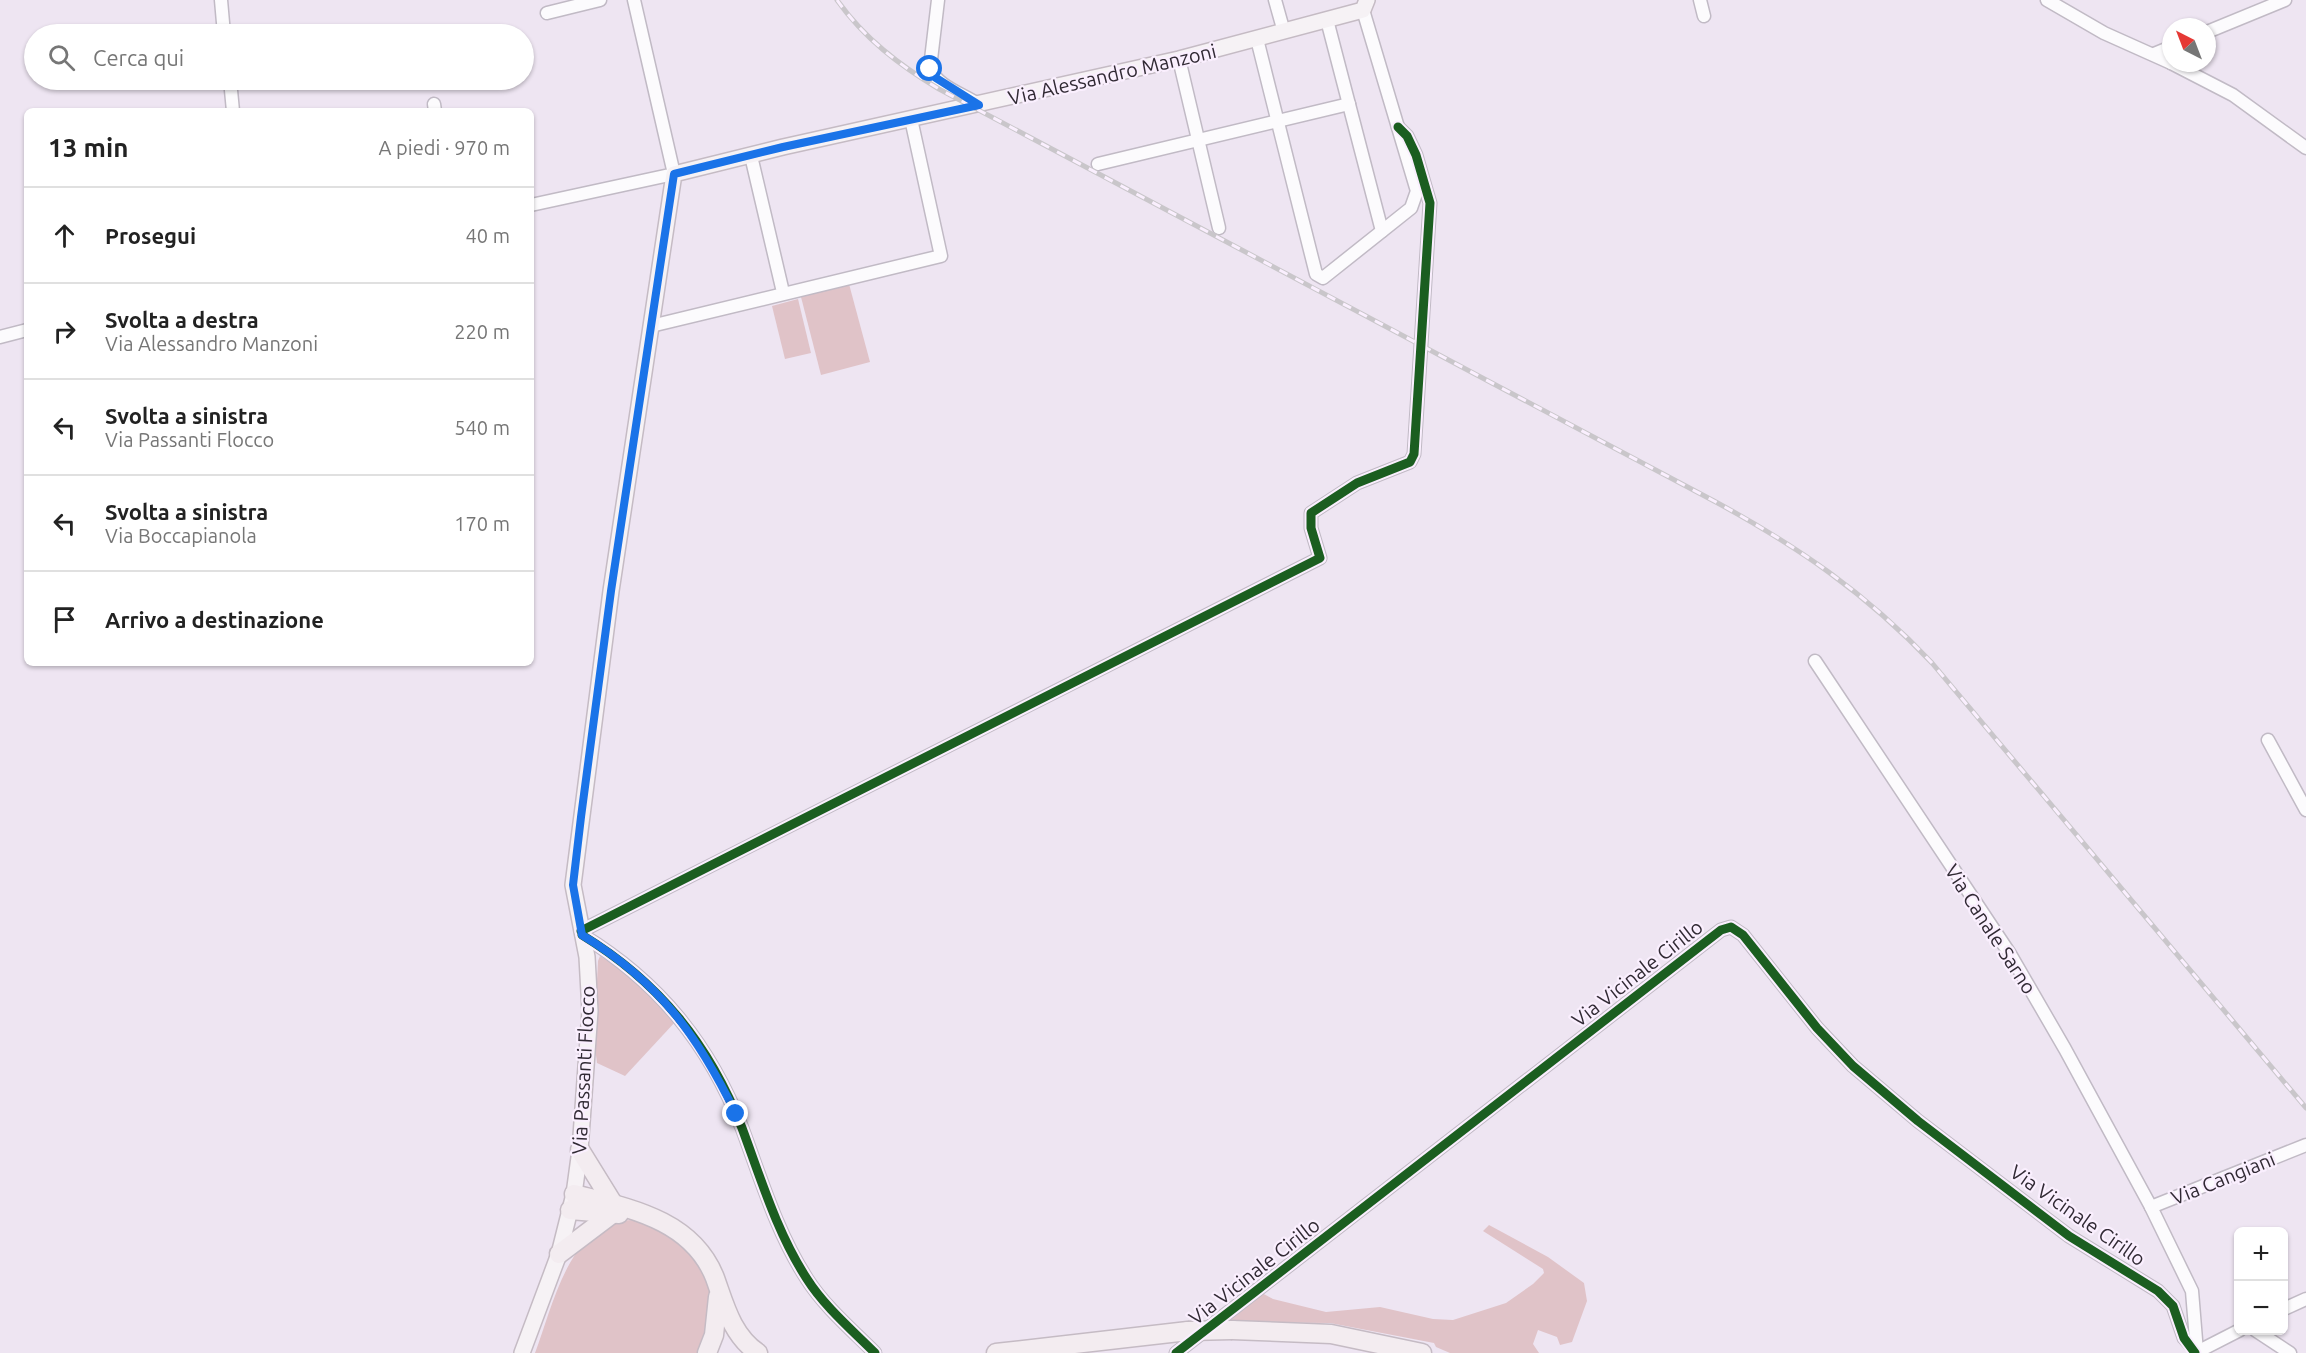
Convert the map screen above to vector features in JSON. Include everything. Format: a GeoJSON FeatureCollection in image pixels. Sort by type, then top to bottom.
{"type":"FeatureCollection","features":[{"type":"Feature","properties":{"kind":"highway"},"geometry":{"type":"LineString","coordinates":[[580,1150],[613,1209]]}},
{"type":"Feature","properties":{"kind":"highway"},"geometry":{"type":"LineString","coordinates":[[572,1202],[638,1213],[668,1224],[683,1233],[709,1265],[718,1292],[736,1330],[758,1353]]}},
{"type":"Feature","properties":{"kind":"highway"},"geometry":{"type":"LineString","coordinates":[[558,1254],[613,1209]]}},
{"type":"Feature","properties":{"kind":"highway"},"geometry":{"type":"LineString","coordinates":[[707,1353],[714,1335],[718,1292]]}},
{"type":"Feature","properties":{"kind":"highway"},"geometry":{"type":"LineString","coordinates":[[996,1353],[1188,1331],[1232,1330],[1331,1334],[1422,1353]]}},
{"type":"Feature","properties":{"kind":"main road","name":"Via Alessandro Manzoni"},"geometry":{"type":"LineString","coordinates":[[674,174],[1179,59],[1327,20],[1365,5]]}},
{"type":"Feature","properties":{"kind":"main road","name":"Via Passanti Flocco"},"geometry":{"type":"LineString","coordinates":[[522,1353],[558,1254],[572,1202],[580,1150],[590,1011],[587,957],[573,885],[579,828],[674,174]]}},
{"type":"Feature","properties":{"kind":"street"},"geometry":{"type":"LineString","coordinates":[[220,0],[224,24]]}},
{"type":"Feature","properties":{"kind":"street"},"geometry":{"type":"LineString","coordinates":[[547,13],[600,0]]}},
{"type":"Feature","properties":{"kind":"street","name":"Via Passanti Flocco"},"geometry":{"type":"LineString","coordinates":[[633,0],[674,174]]}},
{"type":"Feature","properties":{"kind":"street"},"geometry":{"type":"LineString","coordinates":[[938,0],[930,69],[932,74],[947,87],[979,105]]}},
{"type":"Feature","properties":{"kind":"street"},"geometry":{"type":"LineString","coordinates":[[1275,0],[1284,32]]}},
{"type":"Feature","properties":{"kind":"street"},"geometry":{"type":"LineString","coordinates":[[1700,0],[1704,16]]}},
{"type":"Feature","properties":{"kind":"street"},"geometry":{"type":"LineString","coordinates":[[2047,0],[2104,33],[2162,58]]}},
{"type":"Feature","properties":{"kind":"street"},"geometry":{"type":"LineString","coordinates":[[2216,28],[2286,0]]}},
{"type":"Feature","properties":{"kind":"street"},"geometry":{"type":"LineString","coordinates":[[1257,39],[1316,274],[1323,278],[1411,208],[1417,191],[1365,5]]}},
{"type":"Feature","properties":{"kind":"street"},"geometry":{"type":"LineString","coordinates":[[1327,20],[1382,231]]}},
{"type":"Feature","properties":{"kind":"street"},"geometry":{"type":"LineString","coordinates":[[2154,54],[2162,51]]}},
{"type":"Feature","properties":{"kind":"street"},"geometry":{"type":"LineString","coordinates":[[1179,59],[1219,228]]}},
{"type":"Feature","properties":{"kind":"street"},"geometry":{"type":"LineString","coordinates":[[2188,72],[2233,95],[2306,148]]}},
{"type":"Feature","properties":{"kind":"street"},"geometry":{"type":"LineString","coordinates":[[231,90],[233,108]]}},
{"type":"Feature","properties":{"kind":"street"},"geometry":{"type":"LineString","coordinates":[[1098,164],[1349,104]]}},
{"type":"Feature","properties":{"kind":"street"},"geometry":{"type":"LineString","coordinates":[[651,326],[940,256],[910,119]]}},
{"type":"Feature","properties":{"kind":"street"},"geometry":{"type":"LineString","coordinates":[[875,1353],[807,1281],[771,1210],[736,1114],[700,1046],[668,1003],[645,980],[581,933],[1320,558],[1311,528],[1311,513],[1357,483],[1410,462],[1414,454],[1431,203],[1416,155],[1407,136],[1398,127]]}},
{"type":"Feature","properties":{"kind":"street"},"geometry":{"type":"LineString","coordinates":[[751,156],[782,288]]}},
{"type":"Feature","properties":{"kind":"street"},"geometry":{"type":"LineString","coordinates":[[534,204],[674,174]]}},
{"type":"Feature","properties":{"kind":"street"},"geometry":{"type":"LineString","coordinates":[[0,337],[24,331]]}},
{"type":"Feature","properties":{"kind":"street","name":"Via Canale Sarno"},"geometry":{"type":"LineString","coordinates":[[1815,661],[2010,954],[2151,1207]]}},
{"type":"Feature","properties":{"kind":"street"},"geometry":{"type":"LineString","coordinates":[[2268,740],[2306,810]]}},
{"type":"Feature","properties":{"kind":"street","name":"Via Vicinale Cirillo"},"geometry":{"type":"LineString","coordinates":[[1176,1353],[1721,930],[1731,927],[1743,935],[1817,1028],[1853,1066],[1918,1121],[2069,1236],[2158,1291],[2173,1306],[2184,1338],[2196,1353]]}},
{"type":"Feature","properties":{"kind":"street","name":"Via Cangiani"},"geometry":{"type":"LineString","coordinates":[[2196,1353],[2192,1291],[2151,1207],[2306,1145]]}},
{"type":"Feature","properties":{"kind":"street"},"geometry":{"type":"LineString","coordinates":[[2288,1308],[2306,1299]]}},
{"type":"Feature","properties":{"kind":"street"},"geometry":{"type":"LineString","coordinates":[[2196,1353],[2234,1333]]}},
{"type":"Feature","properties":{"kind":"street"},"geometry":{"type":"LineString","coordinates":[[2263,1335],[2290,1353]]}},
{"type":"Feature","properties":{"kind":"shaded area"},"geometry":{"type":"Polygon","coordinates":[[[849,284],[870,362],[821,375],[801,297],[849,284]]]}},
{"type":"Feature","properties":{"kind":"shaded area"},"geometry":{"type":"Polygon","coordinates":[[[798,299],[811,353],[785,359],[772,306],[798,299]]]}},
{"type":"Feature","properties":{"kind":"shaded area"},"geometry":{"type":"Polygon","coordinates":[[[600,956],[636,979],[676,1021],[625,1076],[597,1063],[594,1040],[600,956]]]}},
{"type":"Feature","properties":{"kind":"shaded area"},"geometry":{"type":"Polygon","coordinates":[[[637,1220],[680,1239],[701,1264],[712,1295],[702,1353],[535,1353],[558,1288],[580,1248],[595,1232],[614,1223],[637,1220]]]}},
{"type":"Feature","properties":{"kind":"shaded area"},"geometry":{"type":"Polygon","coordinates":[[[1489,1225],[1548,1257],[1584,1283],[1587,1301],[1572,1342],[1560,1345],[1557,1337],[1538,1330],[1533,1344],[1539,1353],[1450,1353],[1436,1347],[1434,1343],[1330,1323],[1228,1322],[1227,1320],[1262,1293],[1273,1299],[1326,1312],[1380,1307],[1433,1319],[1453,1320],[1506,1303],[1533,1284],[1544,1273],[1543,1269],[1483,1231],[1489,1225]]]}},
{"type":"Feature","properties":{"kind":"railway"},"geometry":{"type":"LineString","coordinates":[[837,0],[847,14],[883,50],[939,89],[1714,501],[1774,535],[1856,593],[1882,614],[1932,663],[2306,1108]]}},
{"type":"Feature","properties":{"kind":"cycle path"},"geometry":{"type":"LineString","coordinates":[[581,931],[1320,558],[1311,528],[1311,513],[1357,483],[1410,462],[1414,454],[1430,203],[1416,155],[1407,136],[1398,127]]}},
{"type":"Feature","properties":{"kind":"cycle path"},"geometry":{"type":"LineString","coordinates":[[1176,1353],[1721,930],[1731,927],[1743,935],[1817,1028],[1853,1066],[1918,1121],[2069,1236],[2158,1291],[2173,1306],[2184,1338],[2195,1353]]}},
{"type":"Feature","properties":{"kind":"cycle path"},"geometry":{"type":"LineString","coordinates":[[582,935],[635,973],[658,995],[697,1042],[729,1098],[770,1205],[796,1261],[822,1299],[875,1353]]}},
{"type":"Feature","properties":{"kind":"route"},"geometry":{"type":"LineString","coordinates":[[736,1114],[714,1068],[668,1003],[624,962],[582,935],[573,885],[611,591],[668,212],[674,188],[674,174],[783,147],[979,105],[947,87],[932,74],[930,69]]}}]}
